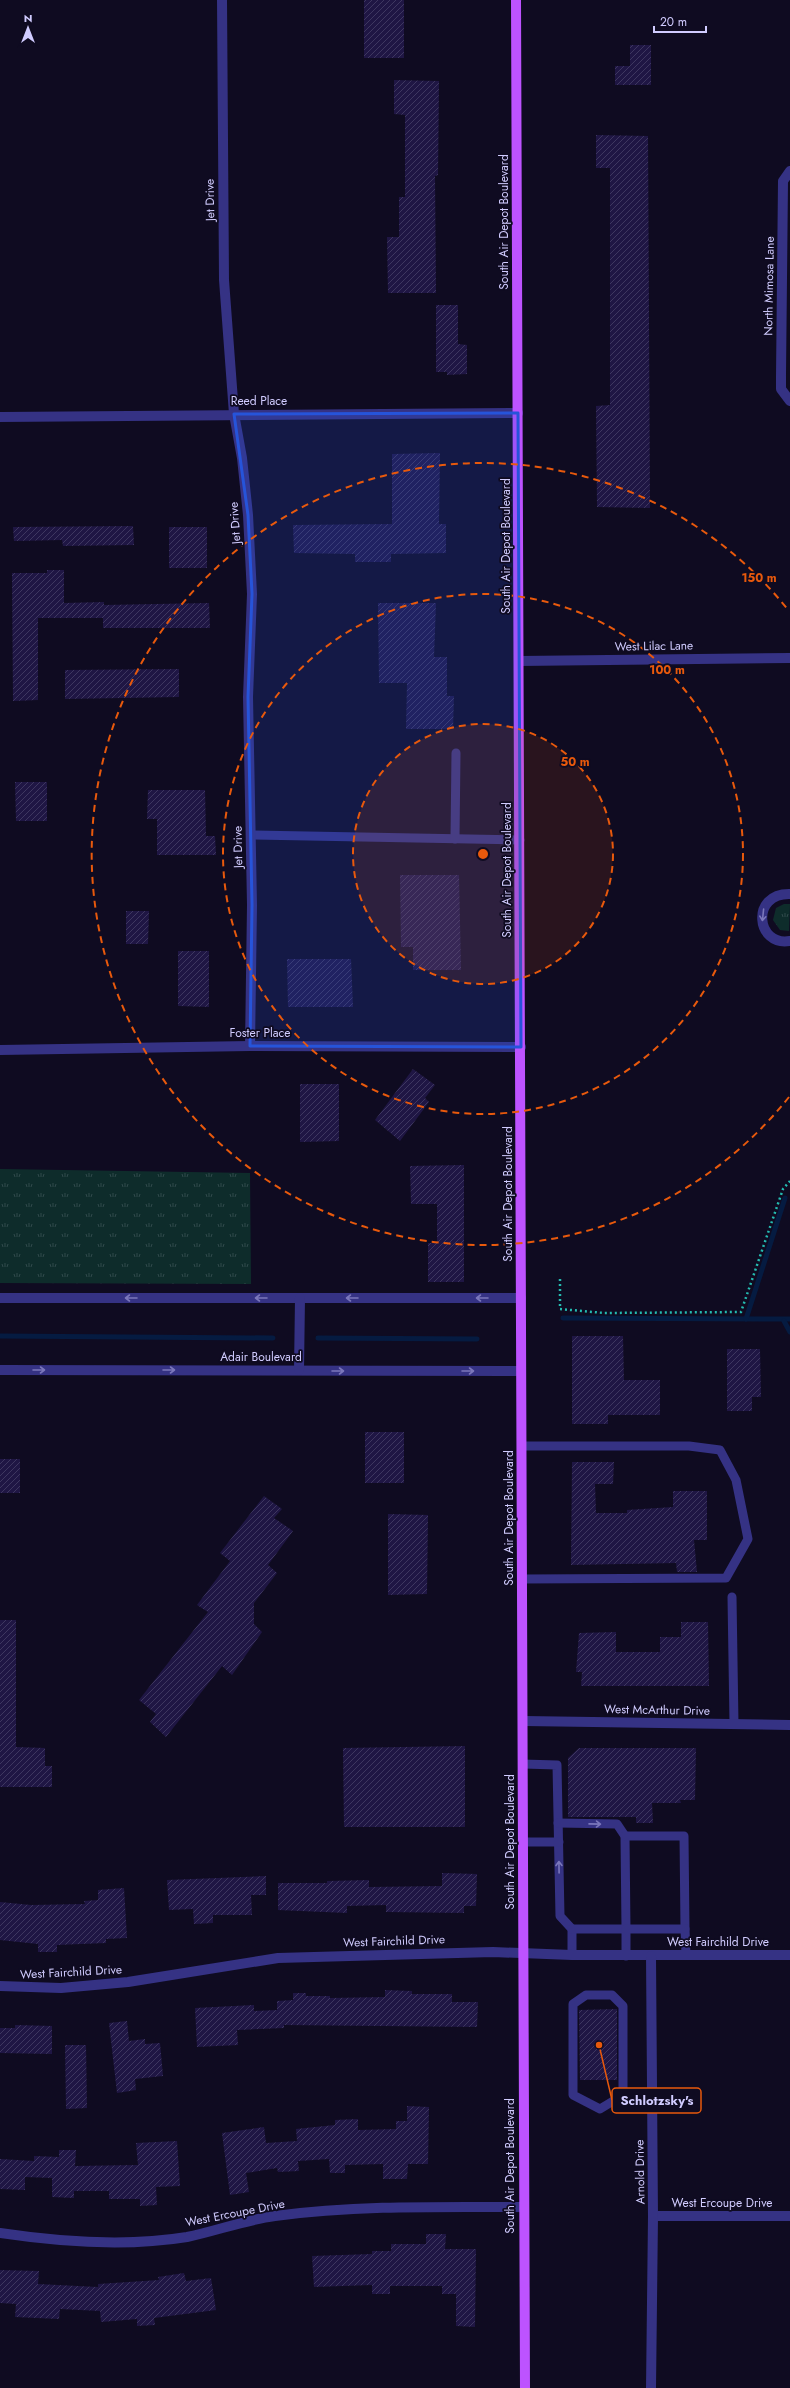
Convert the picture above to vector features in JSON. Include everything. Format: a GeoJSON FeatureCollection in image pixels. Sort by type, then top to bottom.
{"type":"FeatureCollection","features":[{"type":"Feature","properties":{"kind":"main road","name":"South Air Depot Boulevard"},"geometry":{"type":"LineString","coordinates":[[516,0],[521,1371],[524,1722],[522,1954],[525,2388]]}},
{"type":"Feature","properties":{"kind":"street","name":"Jet Drive"},"geometry":{"type":"LineString","coordinates":[[222,0],[224,280],[234,414],[242,458],[248,515],[252,594],[248,697],[251,836],[250,1046]]}},
{"type":"Feature","properties":{"kind":"street","name":"North Mimosa Lane"},"geometry":{"type":"LineString","coordinates":[[790,172],[783,181],[781,376],[781,389],[790,401]]}},
{"type":"Feature","properties":{"kind":"street","name":"Reed Place"},"geometry":{"type":"LineString","coordinates":[[0,417],[518,413]]}},
{"type":"Feature","properties":{"kind":"street","name":"West Lilac Lane"},"geometry":{"type":"LineString","coordinates":[[519,661],[790,658]]}},
{"type":"Feature","properties":{"kind":"street"},"geometry":{"type":"LineString","coordinates":[[790,894],[782,894],[771,899],[763,908],[762,917],[762,924],[770,936],[777,940],[790,941]]}},
{"type":"Feature","properties":{"kind":"street","name":"Foster Place"},"geometry":{"type":"LineString","coordinates":[[0,1050],[250,1046],[521,1047]]}},
{"type":"Feature","properties":{"kind":"street"},"geometry":{"type":"LineString","coordinates":[[0,1298],[521,1298]]}},
{"type":"Feature","properties":{"kind":"street"},"geometry":{"type":"LineString","coordinates":[[299,1370],[300,1298]]}},
{"type":"Feature","properties":{"kind":"street","name":"Adair Boulevard"},"geometry":{"type":"LineString","coordinates":[[0,1370],[521,1371]]}},
{"type":"Feature","properties":{"kind":"street","name":"West McArthur Drive"},"geometry":{"type":"LineString","coordinates":[[524,1722],[790,1725]]}},
{"type":"Feature","properties":{"kind":"street","name":"West Fairchild Drive"},"geometry":{"type":"LineString","coordinates":[[0,1986],[61,1988],[128,1982],[278,1958],[493,1952],[626,1956],[790,1955]]}},
{"type":"Feature","properties":{"kind":"street","name":"Arnold Drive"},"geometry":{"type":"LineString","coordinates":[[650,2388],[653,2216],[651,1956]]}},
{"type":"Feature","properties":{"kind":"street","name":"West Ercoupe Drive"},"geometry":{"type":"LineString","coordinates":[[0,2233],[24,2236],[142,2242],[187,2236],[274,2216],[350,2210],[523,2207]]}},
{"type":"Feature","properties":{"kind":"street","name":"West Ercoupe Drive"},"geometry":{"type":"LineString","coordinates":[[653,2216],[790,2216]]}},
{"type":"Feature","properties":{"kind":"lane"},"geometry":{"type":"LineString","coordinates":[[455,839],[456,753]]}},
{"type":"Feature","properties":{"kind":"lane"},"geometry":{"type":"LineString","coordinates":[[251,836],[520,840]]}},
{"type":"Feature","properties":{"kind":"lane"},"geometry":{"type":"LineString","coordinates":[[522,1446],[689,1446],[720,1450],[736,1480],[748,1539],[726,1578],[523,1579]]}},
{"type":"Feature","properties":{"kind":"lane"},"geometry":{"type":"LineString","coordinates":[[732,1597],[734,1724]]}},
{"type":"Feature","properties":{"kind":"lane"},"geometry":{"type":"LineString","coordinates":[[523,1764],[557,1765],[560,1916],[572,1929],[572,1955]]}},
{"type":"Feature","properties":{"kind":"lane"},"geometry":{"type":"LineString","coordinates":[[558,1823],[617,1824],[625,1836],[626,1956]]}},
{"type":"Feature","properties":{"kind":"lane"},"geometry":{"type":"LineString","coordinates":[[625,1836],[684,1836],[686,1955]]}},
{"type":"Feature","properties":{"kind":"lane"},"geometry":{"type":"LineString","coordinates":[[523,1842],[558,1842]]}},
{"type":"Feature","properties":{"kind":"lane"},"geometry":{"type":"LineString","coordinates":[[572,1929],[685,1929]]}},
{"type":"Feature","properties":{"kind":"lane"},"geometry":{"type":"LineString","coordinates":[[586,1995],[612,1996],[623,2006],[623,2095],[600,2109],[573,2095],[573,2004],[586,1995]]}},
{"type":"Feature","properties":{"kind":"path"},"geometry":{"type":"LineString","coordinates":[[560,1279],[560,1309],[604,1313],[741,1312],[783,1189],[790,1181]]}},
{"type":"Feature","properties":{"kind":"highlighted area"},"geometry":{"type":"Polygon","coordinates":[[[518,413],[521,1047],[250,1046],[252,905],[248,697],[252,594],[248,515],[234,414],[518,413]]]}},
{"type":"Feature","properties":{"kind":"green space"},"geometry":{"type":"Polygon","coordinates":[[[784,904],[790,904],[789,931],[780,930],[773,920],[776,908],[784,904]]]}},
{"type":"Feature","properties":{"kind":"green space"},"geometry":{"type":"Polygon","coordinates":[[[0,1169],[250,1173],[251,1284],[0,1283],[0,1169]]]}},
{"type":"Feature","properties":{"kind":"building"},"geometry":{"type":"Polygon","coordinates":[[[364,0],[404,0],[404,58],[364,58],[364,0]]]}},
{"type":"Feature","properties":{"kind":"building"},"geometry":{"type":"Polygon","coordinates":[[[630,45],[651,45],[651,85],[615,85],[615,66],[630,66],[630,45]]]}},
{"type":"Feature","properties":{"kind":"building"},"geometry":{"type":"Polygon","coordinates":[[[394,80],[439,81],[438,175],[435,176],[436,293],[388,293],[387,237],[399,237],[399,197],[405,197],[405,115],[394,114],[394,80]]]}},
{"type":"Feature","properties":{"kind":"building"},"geometry":{"type":"Polygon","coordinates":[[[596,135],[648,136],[650,508],[597,507],[596,406],[610,405],[610,168],[596,168],[596,135]]]}},
{"type":"Feature","properties":{"kind":"building"},"geometry":{"type":"Polygon","coordinates":[[[436,305],[458,305],[458,344],[467,345],[467,374],[447,375],[447,372],[436,372],[436,305]]]}},
{"type":"Feature","properties":{"kind":"building"},"geometry":{"type":"Polygon","coordinates":[[[440,453],[439,524],[446,524],[446,553],[391,554],[391,562],[355,562],[355,554],[294,553],[293,525],[392,524],[392,454],[440,453]]]}},
{"type":"Feature","properties":{"kind":"building"},"geometry":{"type":"Polygon","coordinates":[[[133,526],[134,545],[63,546],[62,540],[14,541],[13,527],[133,526]]]}},
{"type":"Feature","properties":{"kind":"building"},"geometry":{"type":"Polygon","coordinates":[[[169,527],[207,527],[207,568],[169,568],[169,527]]]}},
{"type":"Feature","properties":{"kind":"building"},"geometry":{"type":"Polygon","coordinates":[[[47,570],[64,570],[64,603],[104,602],[104,605],[209,603],[210,628],[103,628],[103,618],[38,618],[38,700],[13,701],[12,573],[47,573],[47,570]]]}},
{"type":"Feature","properties":{"kind":"building"},"geometry":{"type":"Polygon","coordinates":[[[378,603],[436,603],[434,657],[447,657],[447,696],[454,696],[453,729],[406,729],[407,683],[379,683],[378,603]]]}},
{"type":"Feature","properties":{"kind":"building"},"geometry":{"type":"Polygon","coordinates":[[[179,669],[179,697],[65,699],[65,670],[179,669]]]}},
{"type":"Feature","properties":{"kind":"building"},"geometry":{"type":"Polygon","coordinates":[[[15,782],[47,782],[47,821],[16,821],[15,782]]]}},
{"type":"Feature","properties":{"kind":"building"},"geometry":{"type":"Polygon","coordinates":[[[148,790],[205,790],[206,836],[215,836],[216,855],[157,855],[157,819],[147,819],[148,790]]]}},
{"type":"Feature","properties":{"kind":"building"},"geometry":{"type":"Polygon","coordinates":[[[400,875],[459,875],[461,970],[413,970],[413,947],[401,947],[400,875]]]}},
{"type":"Feature","properties":{"kind":"building"},"geometry":{"type":"Polygon","coordinates":[[[126,911],[149,911],[148,944],[126,944],[126,911]]]}},
{"type":"Feature","properties":{"kind":"building"},"geometry":{"type":"Polygon","coordinates":[[[178,951],[209,951],[209,1007],[178,1006],[178,951]]]}},
{"type":"Feature","properties":{"kind":"building"},"geometry":{"type":"Polygon","coordinates":[[[287,959],[351,959],[353,1007],[288,1007],[287,959]]]}},
{"type":"Feature","properties":{"kind":"building"},"geometry":{"type":"Polygon","coordinates":[[[413,1069],[435,1085],[425,1098],[429,1102],[400,1141],[375,1120],[413,1069]]]}},
{"type":"Feature","properties":{"kind":"building"},"geometry":{"type":"Polygon","coordinates":[[[300,1084],[339,1084],[339,1141],[300,1142],[300,1084]]]}},
{"type":"Feature","properties":{"kind":"building"},"geometry":{"type":"Polygon","coordinates":[[[464,1165],[464,1282],[428,1282],[428,1243],[437,1243],[437,1204],[411,1204],[410,1166],[464,1165]]]}},
{"type":"Feature","properties":{"kind":"building"},"geometry":{"type":"Polygon","coordinates":[[[572,1336],[623,1336],[624,1380],[660,1380],[660,1415],[608,1415],[608,1424],[572,1424],[572,1336]]]}},
{"type":"Feature","properties":{"kind":"building"},"geometry":{"type":"Polygon","coordinates":[[[727,1349],[760,1349],[761,1397],[752,1397],[752,1411],[727,1411],[727,1349]]]}},
{"type":"Feature","properties":{"kind":"building"},"geometry":{"type":"Polygon","coordinates":[[[365,1432],[404,1432],[404,1483],[365,1483],[365,1432]]]}},
{"type":"Feature","properties":{"kind":"building"},"geometry":{"type":"Polygon","coordinates":[[[0,1459],[20,1459],[20,1493],[0,1493],[0,1459]]]}},
{"type":"Feature","properties":{"kind":"building"},"geometry":{"type":"Polygon","coordinates":[[[572,1462],[614,1462],[613,1484],[595,1484],[596,1513],[627,1513],[627,1510],[673,1507],[673,1491],[707,1491],[707,1540],[694,1540],[697,1572],[677,1572],[676,1563],[571,1565],[572,1462]]]}},
{"type":"Feature","properties":{"kind":"building"},"geometry":{"type":"Polygon","coordinates":[[[264,1496],[282,1509],[274,1518],[293,1531],[268,1565],[277,1573],[254,1603],[254,1624],[262,1632],[232,1675],[222,1666],[166,1737],[150,1722],[156,1714],[139,1700],[208,1612],[197,1605],[230,1561],[220,1553],[264,1496]]]}},
{"type":"Feature","properties":{"kind":"building"},"geometry":{"type":"Polygon","coordinates":[[[388,1514],[428,1515],[427,1594],[388,1595],[388,1514]]]}},
{"type":"Feature","properties":{"kind":"building"},"geometry":{"type":"Polygon","coordinates":[[[0,1620],[16,1620],[16,1747],[45,1748],[45,1766],[52,1766],[52,1787],[0,1787],[0,1620]]]}},
{"type":"Feature","properties":{"kind":"building"},"geometry":{"type":"Polygon","coordinates":[[[681,1622],[708,1622],[709,1686],[581,1686],[582,1672],[576,1672],[579,1633],[616,1632],[616,1652],[660,1652],[660,1637],[681,1637],[681,1622]]]}},
{"type":"Feature","properties":{"kind":"building"},"geometry":{"type":"Polygon","coordinates":[[[465,1746],[465,1827],[344,1827],[343,1748],[465,1746]]]}},
{"type":"Feature","properties":{"kind":"building"},"geometry":{"type":"Polygon","coordinates":[[[579,1748],[696,1748],[695,1800],[680,1800],[681,1803],[652,1803],[653,1823],[636,1823],[636,1817],[568,1817],[568,1758],[579,1748]]]}},
{"type":"Feature","properties":{"kind":"building"},"geometry":{"type":"Polygon","coordinates":[[[442,1873],[477,1874],[476,1906],[464,1906],[464,1913],[386,1912],[386,1905],[347,1906],[347,1913],[278,1910],[278,1883],[327,1883],[327,1881],[369,1880],[369,1887],[442,1886],[442,1873]]]}},
{"type":"Feature","properties":{"kind":"building"},"geometry":{"type":"Polygon","coordinates":[[[266,1876],[266,1895],[251,1895],[252,1915],[213,1915],[213,1923],[194,1924],[193,1909],[169,1910],[167,1880],[266,1876]]]}},
{"type":"Feature","properties":{"kind":"building"},"geometry":{"type":"Polygon","coordinates":[[[124,1888],[127,1938],[106,1939],[106,1943],[57,1945],[57,1952],[38,1952],[38,1944],[0,1940],[0,1902],[31,1905],[85,1904],[84,1901],[98,1900],[98,1890],[124,1888]]]}},
{"type":"Feature","properties":{"kind":"building"},"geometry":{"type":"Polygon","coordinates":[[[385,1990],[412,1991],[412,1994],[452,1994],[452,2002],[478,2002],[477,2027],[284,2025],[284,2028],[237,2030],[238,2045],[197,2047],[195,2008],[254,2005],[254,2011],[277,2010],[277,2001],[293,2000],[293,1993],[306,1993],[306,1996],[330,1996],[330,1998],[385,1997],[385,1990]]]}},
{"type":"Feature","properties":{"kind":"building"},"geometry":{"type":"Polygon","coordinates":[[[617,2009],[617,2080],[580,2080],[579,2010],[617,2009]]]}},
{"type":"Feature","properties":{"kind":"building"},"geometry":{"type":"Polygon","coordinates":[[[127,2021],[129,2041],[145,2039],[145,2044],[160,2043],[163,2076],[135,2079],[136,2090],[117,2093],[109,2023],[127,2021]]]}},
{"type":"Feature","properties":{"kind":"building"},"geometry":{"type":"Polygon","coordinates":[[[15,2025],[52,2026],[52,2054],[0,2053],[0,2028],[15,2028],[15,2025]]]}},
{"type":"Feature","properties":{"kind":"building"},"geometry":{"type":"Polygon","coordinates":[[[65,2045],[86,2045],[87,2108],[66,2109],[65,2045]]]}},
{"type":"Feature","properties":{"kind":"building"},"geometry":{"type":"Polygon","coordinates":[[[407,2106],[429,2107],[428,2164],[408,2164],[407,2179],[383,2179],[383,2164],[345,2165],[345,2173],[330,2173],[329,2159],[298,2161],[299,2171],[278,2172],[277,2168],[246,2173],[249,2192],[230,2195],[222,2133],[264,2127],[266,2143],[297,2141],[296,2129],[335,2125],[335,2120],[358,2119],[358,2130],[396,2129],[396,2121],[407,2121],[407,2106]]]}},
{"type":"Feature","properties":{"kind":"building"},"geometry":{"type":"Polygon","coordinates":[[[177,2141],[180,2186],[156,2187],[157,2205],[140,2206],[140,2199],[109,2199],[109,2191],[74,2191],[74,2198],[52,2197],[52,2178],[25,2177],[25,2190],[0,2189],[0,2159],[34,2161],[34,2156],[59,2157],[59,2150],[76,2150],[75,2166],[138,2165],[136,2143],[177,2141]]]}},
{"type":"Feature","properties":{"kind":"building"},"geometry":{"type":"Polygon","coordinates":[[[426,2234],[446,2234],[445,2249],[476,2249],[475,2327],[456,2326],[456,2294],[442,2294],[442,2286],[390,2286],[390,2294],[372,2294],[372,2285],[314,2287],[312,2256],[372,2254],[372,2251],[391,2251],[391,2244],[426,2244],[426,2234]]]}},
{"type":"Feature","properties":{"kind":"building"},"geometry":{"type":"Polygon","coordinates":[[[0,2270],[39,2271],[38,2284],[98,2287],[98,2284],[159,2280],[158,2277],[184,2273],[186,2281],[211,2278],[216,2310],[154,2318],[155,2325],[137,2326],[137,2319],[101,2322],[100,2311],[60,2309],[59,2319],[15,2317],[16,2304],[0,2303],[0,2270]]]}},
{"type":"Feature","properties":{"kind":"waterway"},"geometry":{"type":"LineString","coordinates":[[746,1319],[785,1198]]}},
{"type":"Feature","properties":{"kind":"waterway"},"geometry":{"type":"LineString","coordinates":[[563,1318],[790,1319]]}},
{"type":"Feature","properties":{"kind":"waterway"},"geometry":{"type":"LineString","coordinates":[[784,1321],[790,1332]]}},
{"type":"Feature","properties":{"kind":"waterway"},"geometry":{"type":"LineString","coordinates":[[0,1336],[273,1338]]}},
{"type":"Feature","properties":{"kind":"waterway"},"geometry":{"type":"LineString","coordinates":[[318,1338],[477,1339]]}},
{"type":"Feature","properties":{"kind":"place","name":"Schlotzsky's"},"geometry":{"type":"Point","coordinates":[599,2045]}}]}
